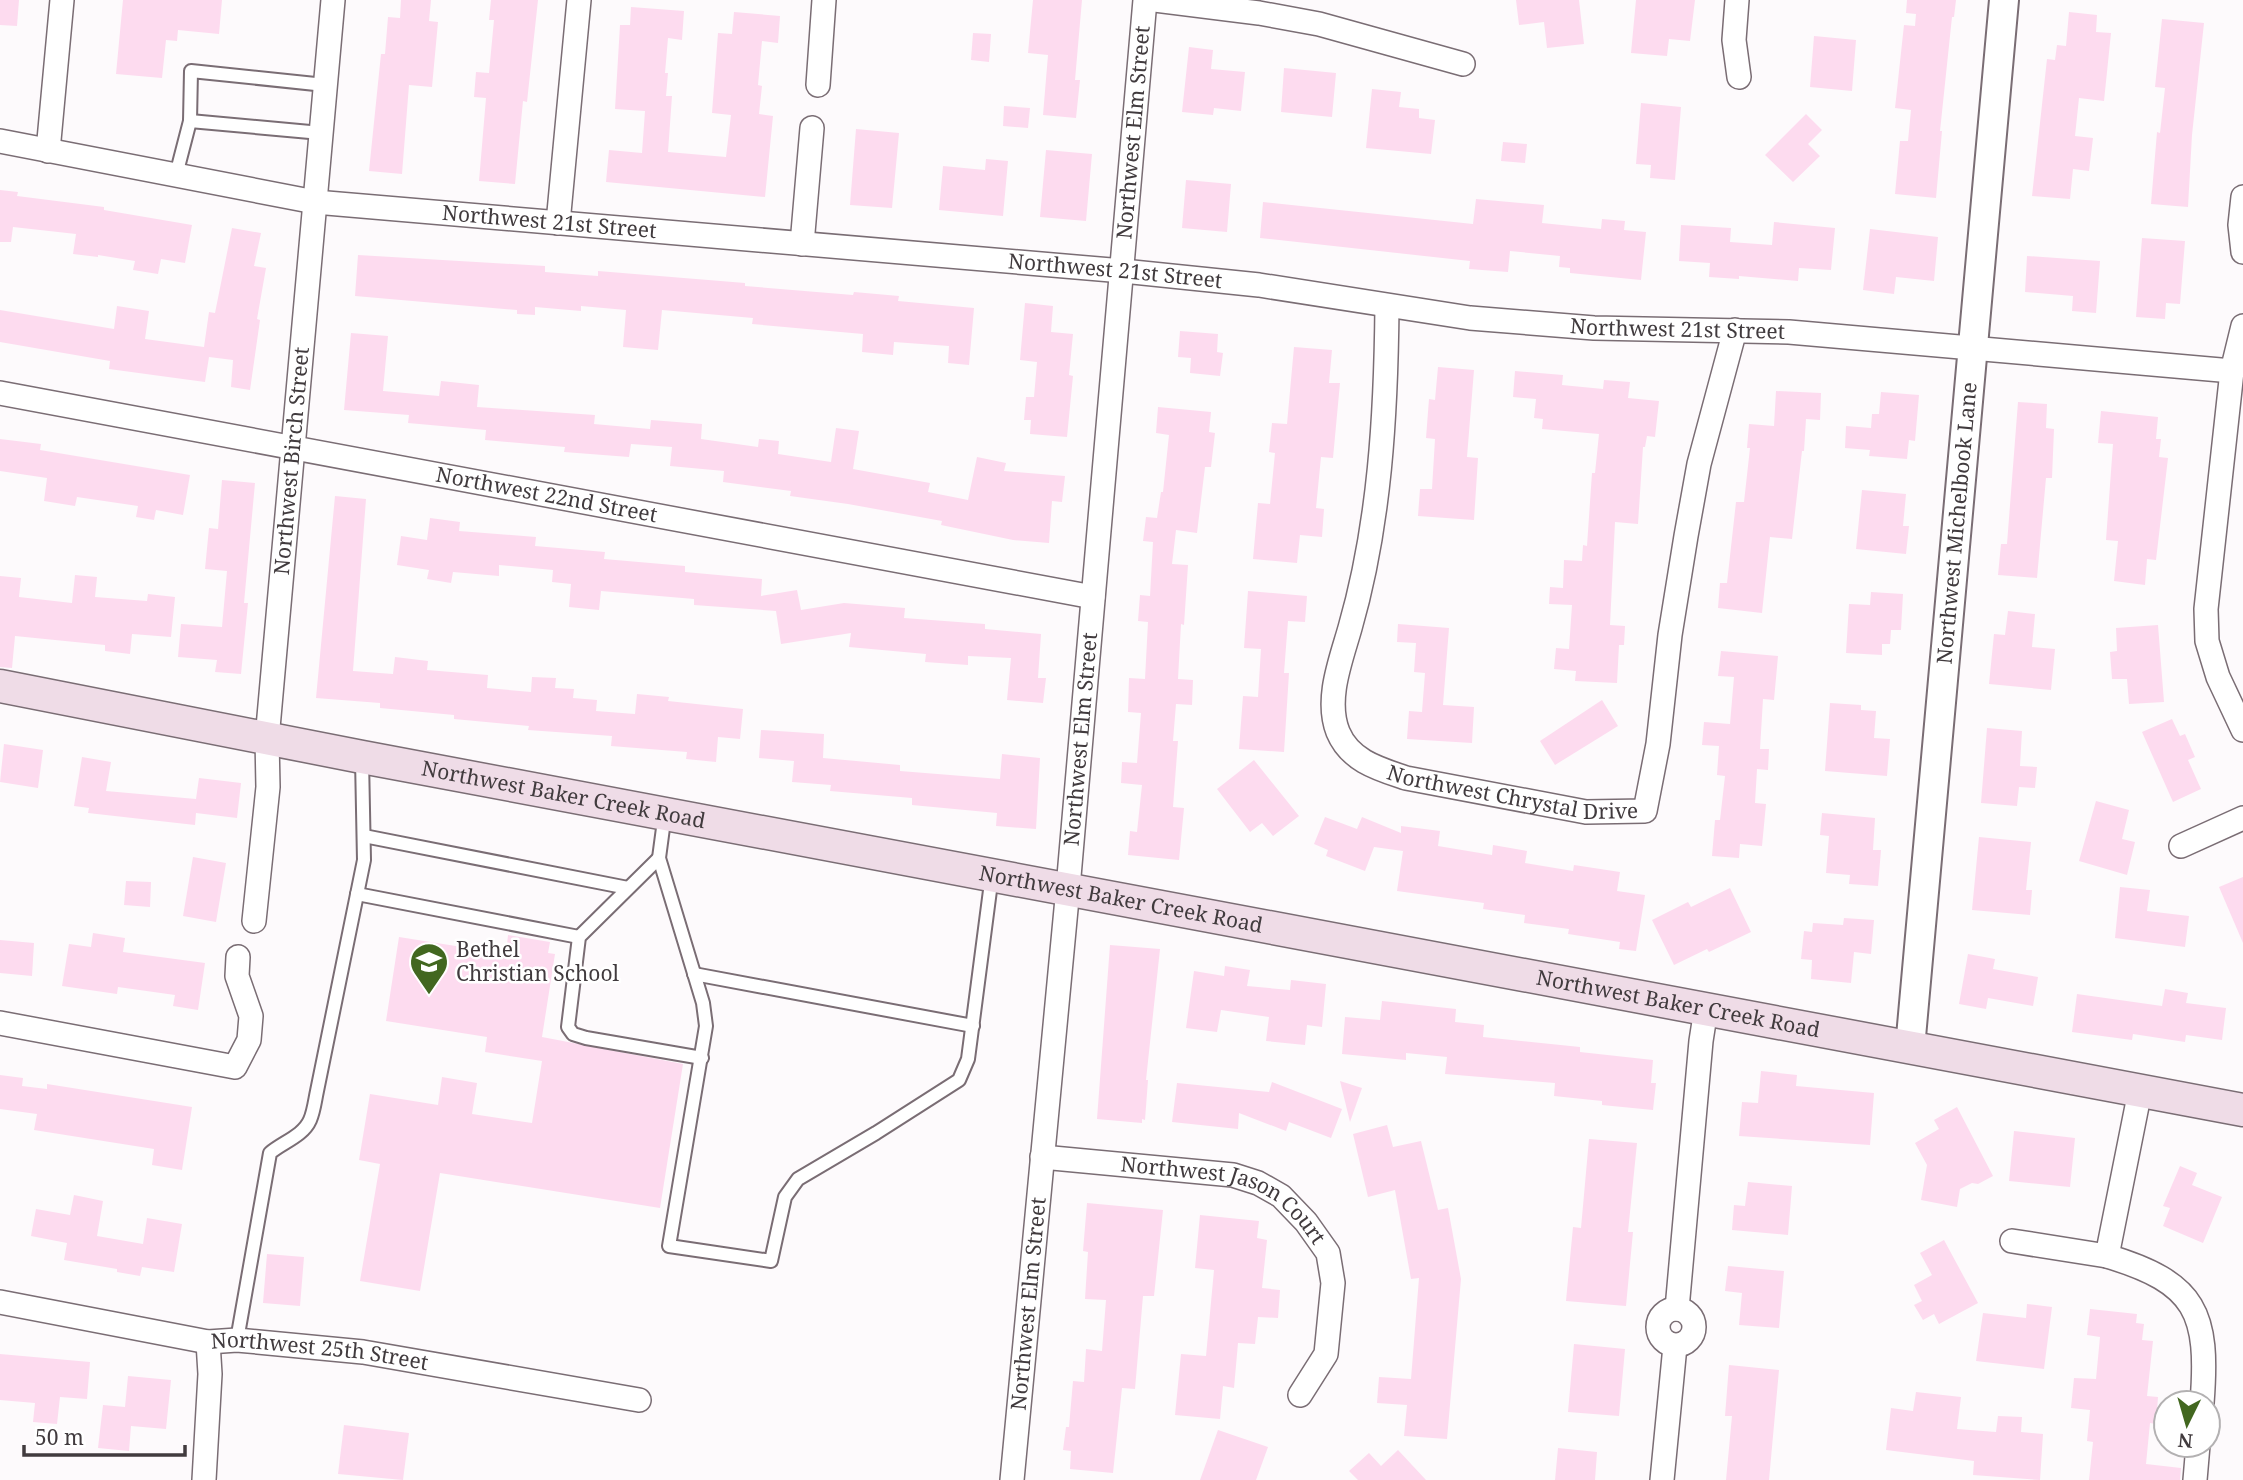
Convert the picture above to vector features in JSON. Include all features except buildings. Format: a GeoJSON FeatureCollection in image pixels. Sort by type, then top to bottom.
{"type":"FeatureCollection","features":[{"type":"Feature","properties":{"kind":"main road","name":"Northwest Baker Creek Road"},"geometry":{"type":"LineString","coordinates":[[0,685],[362,757],[2243,1110]]}},
{"type":"Feature","properties":{"kind":"street"},"geometry":{"type":"LineString","coordinates":[[48,151],[62,0]]}},
{"type":"Feature","properties":{"kind":"street","name":"Northwest Birch Street"},"geometry":{"type":"LineString","coordinates":[[254,921],[268,787],[267,738],[333,0]]}},
{"type":"Feature","properties":{"kind":"street"},"geometry":{"type":"LineString","coordinates":[[558,223],[579,0]]}},
{"type":"Feature","properties":{"kind":"street"},"geometry":{"type":"LineString","coordinates":[[818,85],[824,0]]}},
{"type":"Feature","properties":{"kind":"street","name":"Northwest Elm Street"},"geometry":{"type":"LineString","coordinates":[[1012,1480],[1068,888],[1145,0]]}},
{"type":"Feature","properties":{"kind":"street"},"geometry":{"type":"LineString","coordinates":[[1155,0],[1259,13],[1319,24],[1463,64]]}},
{"type":"Feature","properties":{"kind":"street"},"geometry":{"type":"LineString","coordinates":[[1737,0],[1734,40],[1739,77]]}},
{"type":"Feature","properties":{"kind":"street","name":"Northwest Michelbook Lane"},"geometry":{"type":"LineString","coordinates":[[1910,1048],[2004,0]]}},
{"type":"Feature","properties":{"kind":"street"},"geometry":{"type":"LineString","coordinates":[[802,244],[812,128]]}},
{"type":"Feature","properties":{"kind":"street","name":"Northwest 21st Street"},"geometry":{"type":"LineString","coordinates":[[0,141],[315,202],[1123,271],[1259,285],[1470,318],[1594,328],[1735,330],[2232,371]]}},
{"type":"Feature","properties":{"kind":"street"},"geometry":{"type":"LineString","coordinates":[[2243,197],[2240,225],[2243,252]]}},
{"type":"Feature","properties":{"kind":"street","name":"Northwest Chrystal Drive"},"geometry":{"type":"LineString","coordinates":[[1387,306],[1387,374],[1382,444],[1365,564],[1334,687],[1338,732],[1349,750],[1363,762],[1396,775],[1586,812],[1645,811],[1658,744],[1670,635],[1699,464],[1735,330]]}},
{"type":"Feature","properties":{"kind":"street"},"geometry":{"type":"LineString","coordinates":[[2243,326],[2232,371],[2206,609],[2207,641],[2218,677],[2243,730]]}},
{"type":"Feature","properties":{"kind":"street","name":"Northwest 22nd Street"},"geometry":{"type":"LineString","coordinates":[[0,393],[1093,597]]}},
{"type":"Feature","properties":{"kind":"street"},"geometry":{"type":"LineString","coordinates":[[2181,846],[2243,818]]}},
{"type":"Feature","properties":{"kind":"street"},"geometry":{"type":"LineString","coordinates":[[0,1024],[235,1067],[249,1040],[251,1016],[237,976],[238,957]]}},
{"type":"Feature","properties":{"kind":"street"},"geometry":{"type":"LineString","coordinates":[[1662,1480],[1675,1346],[1665,1341],[1658,1327],[1665,1313],[1677,1309],[1706,1009]]}},
{"type":"Feature","properties":{"kind":"street"},"geometry":{"type":"LineString","coordinates":[[2107,1256],[2140,1091]]}},
{"type":"Feature","properties":{"kind":"street","name":"Northwest Jason Court"},"geometry":{"type":"LineString","coordinates":[[1041,1157],[1233,1175],[1258,1183],[1281,1196],[1306,1222],[1328,1253],[1333,1283],[1326,1354],[1300,1395]]}},
{"type":"Feature","properties":{"kind":"street"},"geometry":{"type":"LineString","coordinates":[[2012,1241],[2107,1256],[2140,1266],[2183,1294],[2196,1315],[2204,1339],[2203,1389]]}},
{"type":"Feature","properties":{"kind":"street","name":"Northwest 25th Street"},"geometry":{"type":"LineString","coordinates":[[0,1302],[208,1342],[237,1340],[363,1352],[639,1400]]}},
{"type":"Feature","properties":{"kind":"street"},"geometry":{"type":"LineString","coordinates":[[204,1480],[210,1374],[208,1342]]}},
{"type":"Feature","properties":{"kind":"street"},"geometry":{"type":"LineString","coordinates":[[2195,1480],[2197,1459]]}},
{"type":"Feature","properties":{"kind":"lane"},"geometry":{"type":"LineString","coordinates":[[176,175],[190,121],[191,71],[325,85]]}},
{"type":"Feature","properties":{"kind":"lane"},"geometry":{"type":"LineString","coordinates":[[190,121],[321,133]]}},
{"type":"Feature","properties":{"kind":"lane"},"geometry":{"type":"LineString","coordinates":[[237,1340],[270,1153],[281,1143],[299,1134],[310,1120],[364,860],[362,757]]}},
{"type":"Feature","properties":{"kind":"lane"},"geometry":{"type":"LineString","coordinates":[[665,813],[659,858],[694,975],[706,1026],[669,1246],[771,1262],[785,1197],[797,1179],[959,1080],[968,1059],[992,874]]}},
{"type":"Feature","properties":{"kind":"lane"},"geometry":{"type":"LineString","coordinates":[[364,836],[628,888]]}},
{"type":"Feature","properties":{"kind":"lane"},"geometry":{"type":"LineString","coordinates":[[659,858],[579,937],[568,1027],[573,1034],[586,1038],[702,1058]]}},
{"type":"Feature","properties":{"kind":"lane"},"geometry":{"type":"LineString","coordinates":[[357,894],[579,937]]}},
{"type":"Feature","properties":{"kind":"lane"},"geometry":{"type":"LineString","coordinates":[[694,975],[973,1026]]}},
{"type":"Feature","properties":{"kind":"place","name":"Bethel Christian School"},"geometry":{"type":"Point","coordinates":[429,996]}}]}
